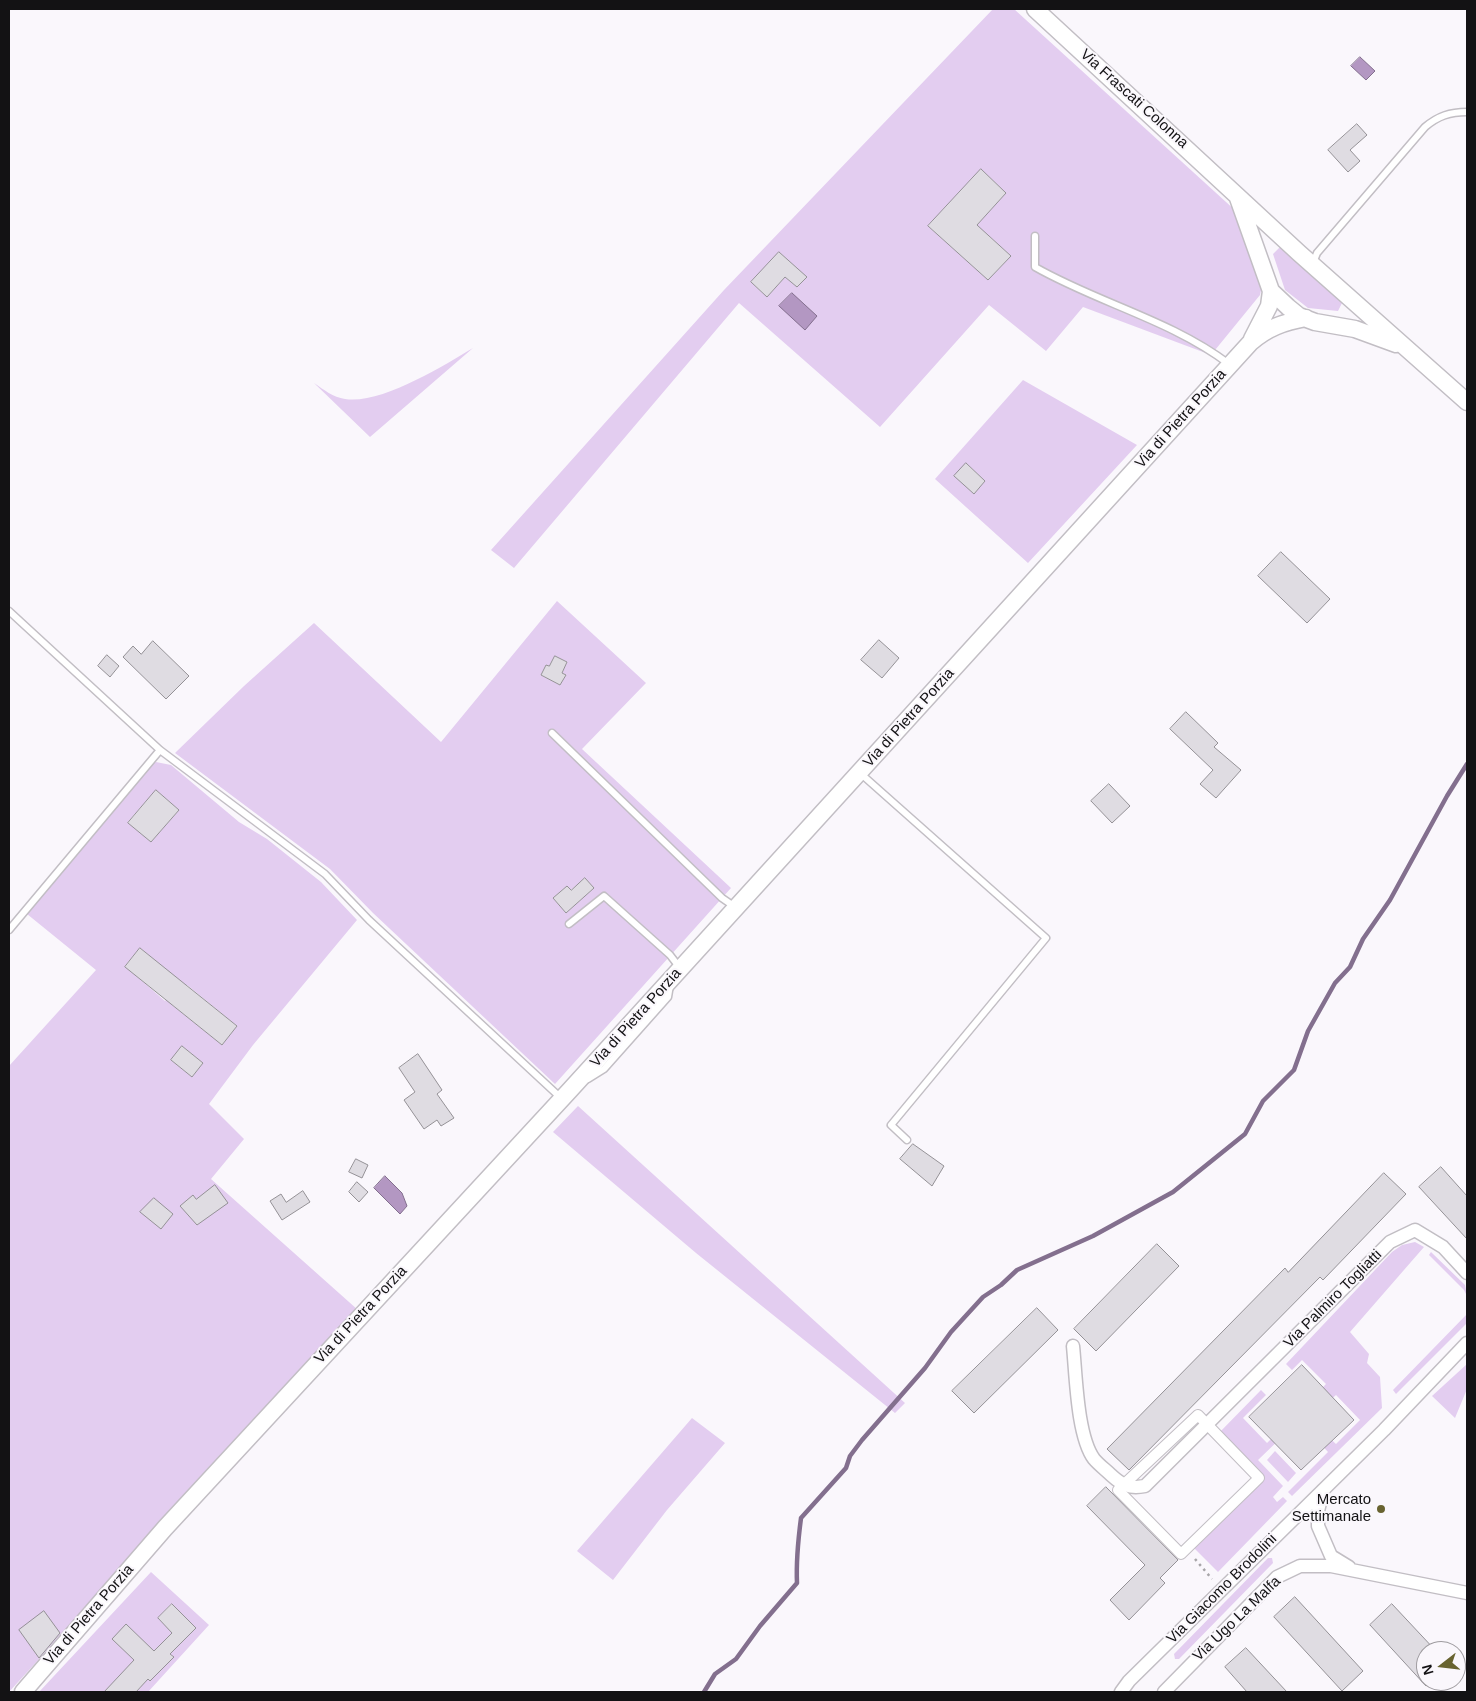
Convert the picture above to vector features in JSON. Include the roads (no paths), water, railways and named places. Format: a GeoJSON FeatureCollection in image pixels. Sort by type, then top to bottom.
{"type":"FeatureCollection","features":[{"type":"Feature","properties":{"kind":"street","name":"Via Frascati Colonna"},"geometry":{"type":"LineString","coordinates":[[1035,9],[1233,190],[1287,242],[1467,402]]}},
{"type":"Feature","properties":{"kind":"street","name":"Via Frascati Colonna"},"geometry":{"type":"LineString","coordinates":[[1233,190],[1240,202],[1271,291],[1298,316],[1362,331],[1407,347]]}},
{"type":"Feature","properties":{"kind":"street"},"geometry":{"type":"LineString","coordinates":[[1258,252],[1271,238],[1287,242]]}},
{"type":"Feature","properties":{"kind":"street"},"geometry":{"type":"LineString","coordinates":[[1250,343],[1269,306],[1271,291]]}},
{"type":"Feature","properties":{"kind":"street"},"geometry":{"type":"LineString","coordinates":[[1336,325],[1348,311],[1350,297]]}},
{"type":"Feature","properties":{"kind":"street"},"geometry":{"type":"LineString","coordinates":[[1250,343],[1270,328],[1285,322],[1306,318]]}},
{"type":"Feature","properties":{"kind":"street","name":"Via di Pietra Porzia"},"geometry":{"type":"LineString","coordinates":[[22,1692],[164,1528],[566,1095],[1250,343]]}},
{"type":"Feature","properties":{"kind":"street","name":"Via Palmiro Togliatti"},"geometry":{"type":"LineString","coordinates":[[1207,1425],[1390,1242],[1415,1230],[1443,1248],[1467,1273]]}},
{"type":"Feature","properties":{"kind":"street","name":"Via Giacomo Brodolini"},"geometry":{"type":"LineString","coordinates":[[1121,1692],[1129,1681],[1384,1430],[1467,1343]]}},
{"type":"Feature","properties":{"kind":"street"},"geometry":{"type":"LineString","coordinates":[[1073,1346],[1082,1428],[1086,1444],[1094,1459],[1122,1486],[1134,1488],[1145,1486],[1207,1425],[1259,1478],[1181,1554],[1118,1490],[1122,1486]]}},
{"type":"Feature","properties":{"kind":"street"},"geometry":{"type":"LineString","coordinates":[[1324,1488],[1318,1511],[1318,1526],[1331,1556],[1355,1571]]}},
{"type":"Feature","properties":{"kind":"street","name":"Via Ugo La Malfa"},"geometry":{"type":"LineString","coordinates":[[1164,1692],[1277,1577],[1300,1566],[1331,1566],[1467,1593]]}},
{"type":"Feature","properties":{"kind":"lane"},"geometry":{"type":"LineString","coordinates":[[1313,264],[1317,254],[1425,127],[1438,117],[1454,112],[1467,112]]}},
{"type":"Feature","properties":{"kind":"lane"},"geometry":{"type":"LineString","coordinates":[[1035,236],[1035,268],[1063,284],[1161,324],[1214,352],[1230,365]]}},
{"type":"Feature","properties":{"kind":"lane"},"geometry":{"type":"LineString","coordinates":[[9,611],[160,750],[325,874],[369,920],[566,1095]]}},
{"type":"Feature","properties":{"kind":"lane"},"geometry":{"type":"LineString","coordinates":[[552,732],[722,898],[736,908]]}},
{"type":"Feature","properties":{"kind":"lane"},"geometry":{"type":"LineString","coordinates":[[9,930],[160,750]]}},
{"type":"Feature","properties":{"kind":"lane"},"geometry":{"type":"LineString","coordinates":[[859,772],[1046,938],[891,1126],[907,1140]]}},
{"type":"Feature","properties":{"kind":"lane"},"geometry":{"type":"LineString","coordinates":[[569,924],[604,896],[670,955],[676,974]]}},
{"type":"Feature","properties":{"kind":"waterway"},"geometry":{"type":"LineString","coordinates":[[704,1692],[715,1674],[736,1659],[760,1626],[797,1583],[801,1518],[846,1468],[850,1456],[862,1440],[925,1368],[951,1332],[983,1297],[1001,1285],[1017,1270],[1093,1236],[1173,1192],[1245,1134],[1263,1101],[1294,1070],[1308,1031],[1335,983],[1350,967],[1363,939],[1390,900],[1447,796],[1467,764]]}},
{"type":"Feature","properties":{"kind":"place","name":"Mercato Settimanale"},"geometry":{"type":"Point","coordinates":[1381,1509]}}]}
